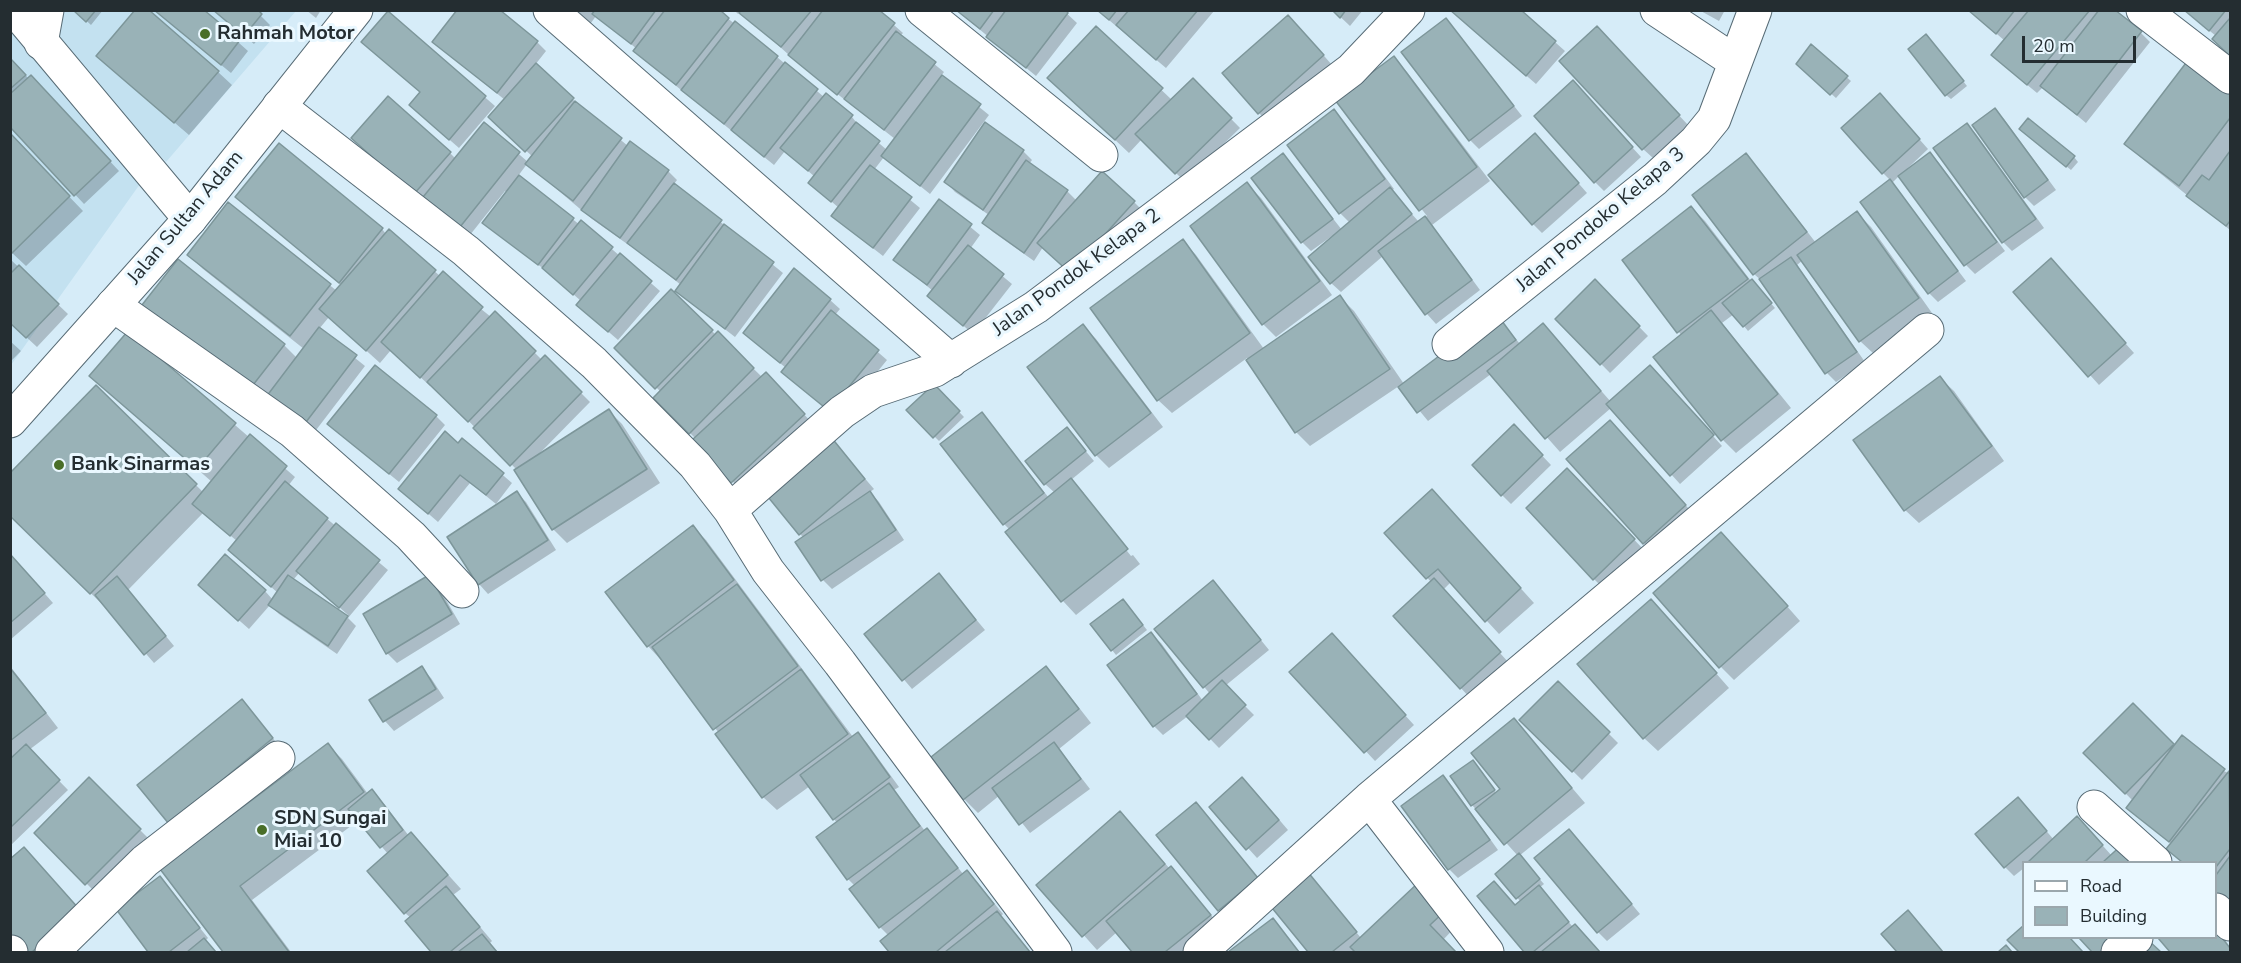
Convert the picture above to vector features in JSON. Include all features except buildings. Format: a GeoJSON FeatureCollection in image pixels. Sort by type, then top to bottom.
{"type":"FeatureCollection","features":[{"type":"Feature","properties":{"kind":"street"},"geometry":{"type":"LineString","coordinates":[[15,10],[190,219]]}},
{"type":"Feature","properties":{"kind":"street"},"geometry":{"type":"LineString","coordinates":[[41,43],[47,10]]}},
{"type":"Feature","properties":{"kind":"street","name":"Jalan Sultan Adam"},"geometry":{"type":"LineString","coordinates":[[10,421],[190,219],[356,10]]}},
{"type":"Feature","properties":{"kind":"street"},"geometry":{"type":"LineString","coordinates":[[550,10],[951,361]]}},
{"type":"Feature","properties":{"kind":"street"},"geometry":{"type":"LineString","coordinates":[[922,10],[1101,155]]}},
{"type":"Feature","properties":{"kind":"street","name":"Jalan Pondok Kelapa 2"},"geometry":{"type":"LineString","coordinates":[[730,510],[842,412],[873,391],[935,370],[1036,306],[1351,70],[1407,10]]}},
{"type":"Feature","properties":{"kind":"street"},"geometry":{"type":"LineString","coordinates":[[1657,10],[1734,61]]}},
{"type":"Feature","properties":{"kind":"street","name":"Jalan Pondoko Kelapa 3"},"geometry":{"type":"LineString","coordinates":[[1449,344],[1655,179],[1696,141],[1714,119],[1755,10]]}},
{"type":"Feature","properties":{"kind":"street"},"geometry":{"type":"LineString","coordinates":[[2143,10],[2230,77]]}},
{"type":"Feature","properties":{"kind":"street"},"geometry":{"type":"LineString","coordinates":[[279,105],[466,251],[594,363],[695,465],[730,510],[768,571],[840,663],[1055,952]]}},
{"type":"Feature","properties":{"kind":"street"},"geometry":{"type":"LineString","coordinates":[[113,305],[292,431],[411,536],[462,591]]}},
{"type":"Feature","properties":{"kind":"street"},"geometry":{"type":"LineString","coordinates":[[1200,952],[1369,799],[1927,330]]}},
{"type":"Feature","properties":{"kind":"street"},"geometry":{"type":"LineString","coordinates":[[52,952],[146,861],[278,758]]}},
{"type":"Feature","properties":{"kind":"street"},"geometry":{"type":"LineString","coordinates":[[1369,799],[1488,952]]}},
{"type":"Feature","properties":{"kind":"street"},"geometry":{"type":"LineString","coordinates":[[2094,807],[2154,861]]}},
{"type":"Feature","properties":{"kind":"street"},"geometry":{"type":"LineString","coordinates":[[2217,911],[2230,924]]}},
{"type":"Feature","properties":{"kind":"street"},"geometry":{"type":"LineString","coordinates":[[2118,952],[2135,939]]}},
{"type":"Feature","properties":{"kind":"shaded area"},"geometry":{"type":"Polygon","coordinates":[[[47,10],[296,11],[166,162],[58,41],[47,10]]]}},
{"type":"Feature","properties":{"kind":"shaded area"},"geometry":{"type":"Polygon","coordinates":[[[16,26],[140,184],[11,365],[10,31],[16,26]]]}},
{"type":"Feature","properties":{"kind":"place","name":"Rahmah Motor"},"geometry":{"type":"Point","coordinates":[205,34]}},
{"type":"Feature","properties":{"kind":"place","name":"Bank Sinarmas"},"geometry":{"type":"Point","coordinates":[59,465]}},
{"type":"Feature","properties":{"kind":"place","name":"SDN Sungai Miai 10"},"geometry":{"type":"Point","coordinates":[262,830]}}]}
